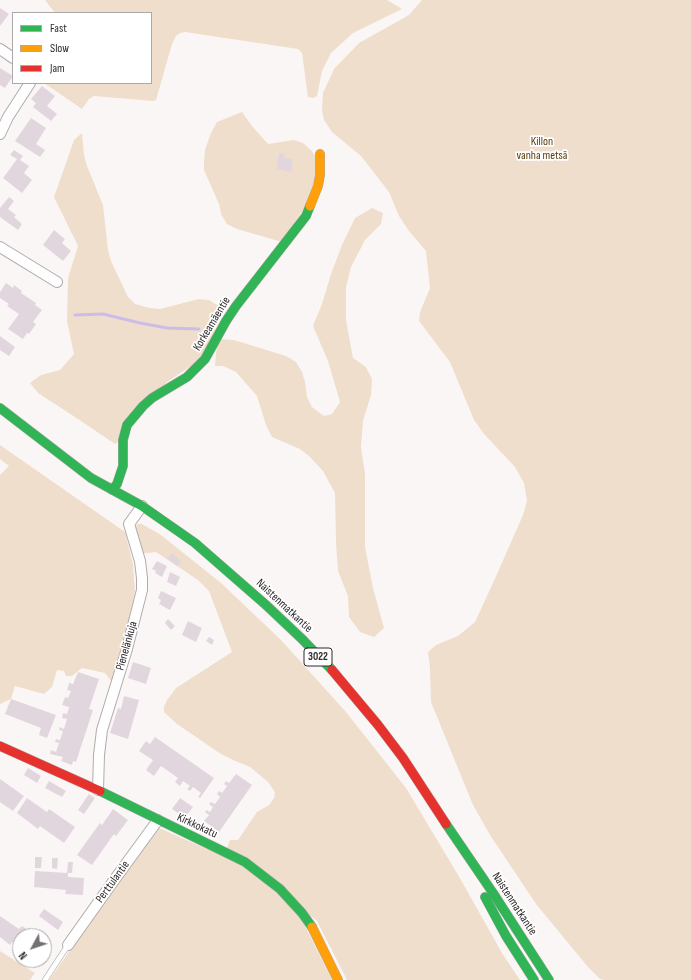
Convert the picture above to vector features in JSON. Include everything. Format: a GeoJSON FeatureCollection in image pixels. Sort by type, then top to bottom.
{"type":"FeatureCollection","features":[{"type":"Feature","properties":{"kind":"main road","name":"Korkeamäentie"},"geometry":{"type":"LineString","coordinates":[[115,487],[123,466],[123,440],[127,425],[152,398],[187,377],[206,359],[226,321],[236,306],[306,216],[318,186],[320,176],[320,154]]}},
{"type":"Feature","properties":{"kind":"main road","name":"Naistenmatkantie"},"geometry":{"type":"LineString","coordinates":[[2,411],[40,438],[67,452],[195,543],[272,610],[334,673],[378,725],[403,758],[549,980]]}},
{"type":"Feature","properties":{"kind":"main road","name":"Kirkkokatu"},"geometry":{"type":"LineString","coordinates":[[0,746],[98,790],[245,862],[280,889],[292,901],[312,928],[338,980]]}},
{"type":"Feature","properties":{"kind":"main road","name":"Naistenmatkantie"},"geometry":{"type":"LineString","coordinates":[[458,842],[506,936],[534,980]]}},
{"type":"Feature","properties":{"kind":"street"},"geometry":{"type":"LineString","coordinates":[[0,49],[12,57]]}},
{"type":"Feature","properties":{"kind":"street"},"geometry":{"type":"LineString","coordinates":[[0,134],[8,117],[29,84]]}},
{"type":"Feature","properties":{"kind":"street"},"geometry":{"type":"LineString","coordinates":[[0,247],[57,282]]}},
{"type":"Feature","properties":{"kind":"street","name":"Pienelänkuja"},"geometry":{"type":"LineString","coordinates":[[98,790],[98,755],[102,730],[127,649],[142,590],[140,561],[129,524],[142,506]]}},
{"type":"Feature","properties":{"kind":"street","name":"Perttulantie"},"geometry":{"type":"LineString","coordinates":[[68,945],[158,820]]}},
{"type":"Feature","properties":{"kind":"lane"},"geometry":{"type":"LineString","coordinates":[[45,980],[68,945]]}},
{"type":"Feature","properties":{"kind":"green space"},"geometry":{"type":"Polygon","coordinates":[[[45,0],[387,0],[402,9],[353,33],[331,53],[322,71],[317,96],[313,98],[308,97],[302,53],[298,49],[185,32],[176,36],[172,44],[156,100],[94,96],[89,99],[82,109],[45,84],[152,84],[152,12],[54,12],[45,0]]]}},
{"type":"Feature","properties":{"kind":"green space","name":"Killon vanha metsä"},"geometry":{"type":"Polygon","coordinates":[[[422,0],[691,0],[691,980],[604,980],[600,979],[588,967],[536,904],[490,835],[473,805],[431,702],[428,652],[436,645],[458,636],[475,622],[523,515],[527,501],[524,483],[515,467],[484,434],[474,420],[450,362],[419,321],[420,312],[430,288],[426,251],[409,231],[399,216],[389,192],[361,156],[332,132],[324,120],[322,111],[323,93],[334,69],[359,43],[409,15],[422,0]]]}},
{"type":"Feature","properties":{"kind":"green space"},"geometry":{"type":"Polygon","coordinates":[[[242,112],[268,144],[294,140],[303,143],[311,150],[319,161],[313,196],[282,242],[237,229],[227,224],[221,214],[219,204],[204,170],[205,150],[217,122],[242,112]]]}},
{"type":"Feature","properties":{"kind":"green space"},"geometry":{"type":"Polygon","coordinates":[[[82,133],[84,155],[87,166],[103,205],[108,250],[111,261],[128,297],[135,304],[160,309],[199,299],[209,300],[220,307],[224,306],[206,350],[191,366],[167,382],[115,444],[38,393],[30,383],[41,375],[60,370],[74,354],[67,321],[68,278],[78,246],[54,197],[74,140],[82,133]]]}},
{"type":"Feature","properties":{"kind":"green space"},"geometry":{"type":"Polygon","coordinates":[[[372,208],[383,213],[381,224],[365,240],[351,267],[346,287],[346,320],[353,358],[366,367],[372,379],[371,395],[363,421],[361,447],[365,474],[365,547],[373,588],[384,628],[374,637],[360,632],[349,617],[348,596],[338,571],[335,493],[323,471],[300,449],[272,437],[266,425],[257,396],[236,372],[223,366],[215,366],[217,344],[221,339],[234,340],[286,356],[296,362],[302,372],[307,397],[312,407],[324,416],[332,414],[340,402],[328,361],[313,326],[342,245],[355,218],[372,208]]]}},
{"type":"Feature","properties":{"kind":"green space"},"geometry":{"type":"Polygon","coordinates":[[[0,445],[125,532],[133,564],[135,591],[121,654],[112,682],[105,673],[82,668],[72,676],[66,676],[64,671],[57,670],[52,687],[44,694],[15,686],[11,699],[0,704],[0,475],[9,466],[0,459],[0,445]]]}},
{"type":"Feature","properties":{"kind":"green space"},"geometry":{"type":"Polygon","coordinates":[[[138,524],[142,524],[161,535],[221,583],[281,640],[346,712],[406,788],[461,880],[502,953],[520,980],[347,980],[317,921],[227,848],[230,840],[238,840],[257,812],[269,805],[274,798],[275,792],[268,782],[250,767],[221,754],[177,724],[164,712],[164,707],[167,700],[176,688],[232,652],[209,591],[198,580],[156,552],[139,554],[134,530],[138,524]]]}},
{"type":"Feature","properties":{"kind":"green space"},"geometry":{"type":"Polygon","coordinates":[[[157,827],[238,863],[273,887],[302,920],[332,980],[49,980],[157,827]]]}},
{"type":"Feature","properties":{"kind":"green space"},"geometry":{"type":"Polygon","coordinates":[[[0,951],[12,959],[12,968],[27,968],[35,973],[30,980],[0,980],[0,951]]]}},
{"type":"Feature","properties":{"kind":"building"},"geometry":{"type":"Polygon","coordinates":[[[0,8],[9,14],[0,26],[0,8]]]}},
{"type":"Feature","properties":{"kind":"building"},"geometry":{"type":"Polygon","coordinates":[[[0,68],[12,75],[12,78],[5,88],[0,85],[0,68]]]}},
{"type":"Feature","properties":{"kind":"building"},"geometry":{"type":"Polygon","coordinates":[[[42,86],[55,96],[47,106],[57,114],[51,121],[33,107],[36,103],[31,99],[42,86]]]}},
{"type":"Feature","properties":{"kind":"building"},"geometry":{"type":"Polygon","coordinates":[[[31,118],[46,128],[36,144],[45,150],[40,157],[15,141],[31,118]]]}},
{"type":"Feature","properties":{"kind":"building"},"geometry":{"type":"Polygon","coordinates":[[[14,150],[23,156],[20,160],[29,166],[24,173],[32,180],[22,193],[3,178],[17,159],[10,155],[14,150]]]}},
{"type":"Feature","properties":{"kind":"building"},"geometry":{"type":"Polygon","coordinates":[[[279,153],[285,154],[284,158],[293,159],[291,172],[277,169],[279,153]]]}},
{"type":"Feature","properties":{"kind":"building"},"geometry":{"type":"Polygon","coordinates":[[[9,197],[14,201],[8,209],[16,215],[14,217],[22,224],[18,230],[0,217],[0,208],[9,197]]]}},
{"type":"Feature","properties":{"kind":"building"},"geometry":{"type":"Polygon","coordinates":[[[54,230],[65,239],[62,243],[71,251],[63,261],[43,245],[54,230]]]}},
{"type":"Feature","properties":{"kind":"building"},"geometry":{"type":"Polygon","coordinates":[[[6,283],[13,288],[14,285],[22,291],[21,293],[36,303],[35,305],[42,310],[33,322],[36,324],[29,334],[27,333],[23,339],[8,329],[19,314],[7,306],[9,304],[0,298],[0,292],[6,283]]]}},
{"type":"Feature","properties":{"kind":"building"},"geometry":{"type":"Polygon","coordinates":[[[0,336],[15,347],[9,356],[0,350],[0,336]]]}},
{"type":"Feature","properties":{"kind":"building"},"geometry":{"type":"Polygon","coordinates":[[[172,553],[181,561],[177,566],[167,558],[172,553]]]}},
{"type":"Feature","properties":{"kind":"building"},"geometry":{"type":"Polygon","coordinates":[[[157,561],[167,566],[162,577],[155,573],[156,571],[152,569],[157,561]]]}},
{"type":"Feature","properties":{"kind":"building"},"geometry":{"type":"Polygon","coordinates":[[[170,572],[180,577],[176,586],[167,582],[170,572]]]}},
{"type":"Feature","properties":{"kind":"building"},"geometry":{"type":"Polygon","coordinates":[[[161,591],[176,598],[170,610],[159,604],[161,600],[158,598],[161,591]]]}},
{"type":"Feature","properties":{"kind":"building"},"geometry":{"type":"Polygon","coordinates":[[[168,619],[175,626],[171,630],[165,623],[168,619]]]}},
{"type":"Feature","properties":{"kind":"building"},"geometry":{"type":"Polygon","coordinates":[[[188,621],[202,628],[196,642],[182,635],[188,621]]]}},
{"type":"Feature","properties":{"kind":"building"},"geometry":{"type":"Polygon","coordinates":[[[209,637],[214,640],[212,645],[206,641],[209,637]]]}},
{"type":"Feature","properties":{"kind":"building"},"geometry":{"type":"Polygon","coordinates":[[[133,662],[151,668],[146,684],[128,678],[133,662]]]}},
{"type":"Feature","properties":{"kind":"building"},"geometry":{"type":"Polygon","coordinates":[[[78,672],[99,679],[89,709],[93,710],[76,762],[73,761],[72,765],[61,761],[63,757],[50,754],[51,750],[56,752],[59,743],[55,742],[56,739],[60,740],[63,731],[59,730],[60,727],[64,729],[67,719],[62,718],[63,713],[67,714],[69,707],[62,705],[65,697],[68,698],[71,691],[67,690],[69,683],[73,684],[78,672]]]}},
{"type":"Feature","properties":{"kind":"building"},"geometry":{"type":"Polygon","coordinates":[[[124,696],[139,700],[128,739],[110,733],[118,708],[121,709],[124,696]]]}},
{"type":"Feature","properties":{"kind":"building"},"geometry":{"type":"Polygon","coordinates":[[[11,699],[56,715],[47,738],[39,735],[41,728],[5,714],[11,699]]]}},
{"type":"Feature","properties":{"kind":"building"},"geometry":{"type":"Polygon","coordinates":[[[155,737],[214,778],[200,798],[198,797],[201,793],[193,787],[190,791],[187,789],[190,786],[183,781],[180,786],[175,782],[178,778],[161,766],[154,776],[146,770],[153,760],[139,751],[146,741],[150,744],[155,737]]]}},
{"type":"Feature","properties":{"kind":"building"},"geometry":{"type":"Polygon","coordinates":[[[28,768],[41,776],[37,783],[24,775],[28,768]]]}},
{"type":"Feature","properties":{"kind":"building"},"geometry":{"type":"Polygon","coordinates":[[[236,774],[252,785],[219,832],[204,821],[209,815],[205,812],[206,810],[210,812],[213,807],[209,804],[211,802],[215,804],[220,797],[217,794],[219,791],[222,793],[227,786],[224,784],[226,781],[229,783],[236,774]]]}},
{"type":"Feature","properties":{"kind":"building"},"geometry":{"type":"Polygon","coordinates":[[[0,779],[24,796],[13,811],[0,802],[0,779]]]}},
{"type":"Feature","properties":{"kind":"building"},"geometry":{"type":"Polygon","coordinates":[[[49,781],[66,791],[62,797],[45,788],[49,781]]]}},
{"type":"Feature","properties":{"kind":"building"},"geometry":{"type":"Polygon","coordinates":[[[89,794],[95,798],[84,814],[78,810],[89,794]]]}},
{"type":"Feature","properties":{"kind":"building"},"geometry":{"type":"Polygon","coordinates":[[[27,798],[47,812],[49,809],[75,827],[64,843],[40,826],[38,829],[17,813],[27,798]]]}},
{"type":"Feature","properties":{"kind":"building"},"geometry":{"type":"Polygon","coordinates":[[[180,798],[193,807],[185,818],[172,809],[180,798]]]}},
{"type":"Feature","properties":{"kind":"building"},"geometry":{"type":"Polygon","coordinates":[[[113,809],[128,820],[116,836],[114,834],[92,865],[77,855],[100,823],[102,825],[113,809]]]}},
{"type":"Feature","properties":{"kind":"building"},"geometry":{"type":"Polygon","coordinates":[[[35,857],[42,857],[41,868],[35,868],[35,857]]]}},
{"type":"Feature","properties":{"kind":"building"},"geometry":{"type":"Polygon","coordinates":[[[52,858],[58,858],[57,869],[52,868],[52,858]]]}},
{"type":"Feature","properties":{"kind":"building"},"geometry":{"type":"Polygon","coordinates":[[[68,862],[73,862],[72,873],[67,873],[68,862]]]}},
{"type":"Feature","properties":{"kind":"building"},"geometry":{"type":"Polygon","coordinates":[[[35,871],[68,873],[68,877],[84,878],[83,895],[65,894],[66,890],[34,887],[35,871]]]}},
{"type":"Feature","properties":{"kind":"building"},"geometry":{"type":"Polygon","coordinates":[[[44,909],[63,922],[58,930],[39,916],[44,909]]]}},
{"type":"Feature","properties":{"kind":"building"},"geometry":{"type":"Polygon","coordinates":[[[0,916],[18,928],[12,928],[12,942],[10,945],[0,937],[0,916]]]}},
{"type":"Feature","properties":{"kind":"waterway"},"geometry":{"type":"LineString","coordinates":[[75,315],[103,314],[167,328],[199,329]]}},
{"type":"Feature","properties":{"kind":"traffic: fast"},"geometry":{"type":"LineString","coordinates":[[112,490],[117,484],[123,466],[123,440],[127,425],[152,398],[187,377],[205,359],[236,306],[306,216],[310,206]]}},
{"type":"Feature","properties":{"kind":"traffic: fast"},"geometry":{"type":"LineString","coordinates":[[0,408],[91,478],[142,506],[195,543],[266,605],[332,670]]}},
{"type":"Feature","properties":{"kind":"traffic: fast"},"geometry":{"type":"LineString","coordinates":[[100,791],[245,862],[280,889],[302,913],[312,927]]}},
{"type":"Feature","properties":{"kind":"traffic: fast"},"geometry":{"type":"LineString","coordinates":[[446,824],[493,893],[549,980]]}},
{"type":"Feature","properties":{"kind":"traffic: fast"},"geometry":{"type":"LineString","coordinates":[[485,897],[506,936],[534,980]]}},
{"type":"Feature","properties":{"kind":"traffic: slow"},"geometry":{"type":"LineString","coordinates":[[310,206],[318,186],[320,175],[320,154]]}},
{"type":"Feature","properties":{"kind":"traffic: slow"},"geometry":{"type":"LineString","coordinates":[[312,927],[338,980]]}},
{"type":"Feature","properties":{"kind":"traffic: jam"},"geometry":{"type":"LineString","coordinates":[[332,670],[378,725],[403,758],[446,824]]}},
{"type":"Feature","properties":{"kind":"traffic: jam"},"geometry":{"type":"LineString","coordinates":[[0,746],[100,791]]}}]}
